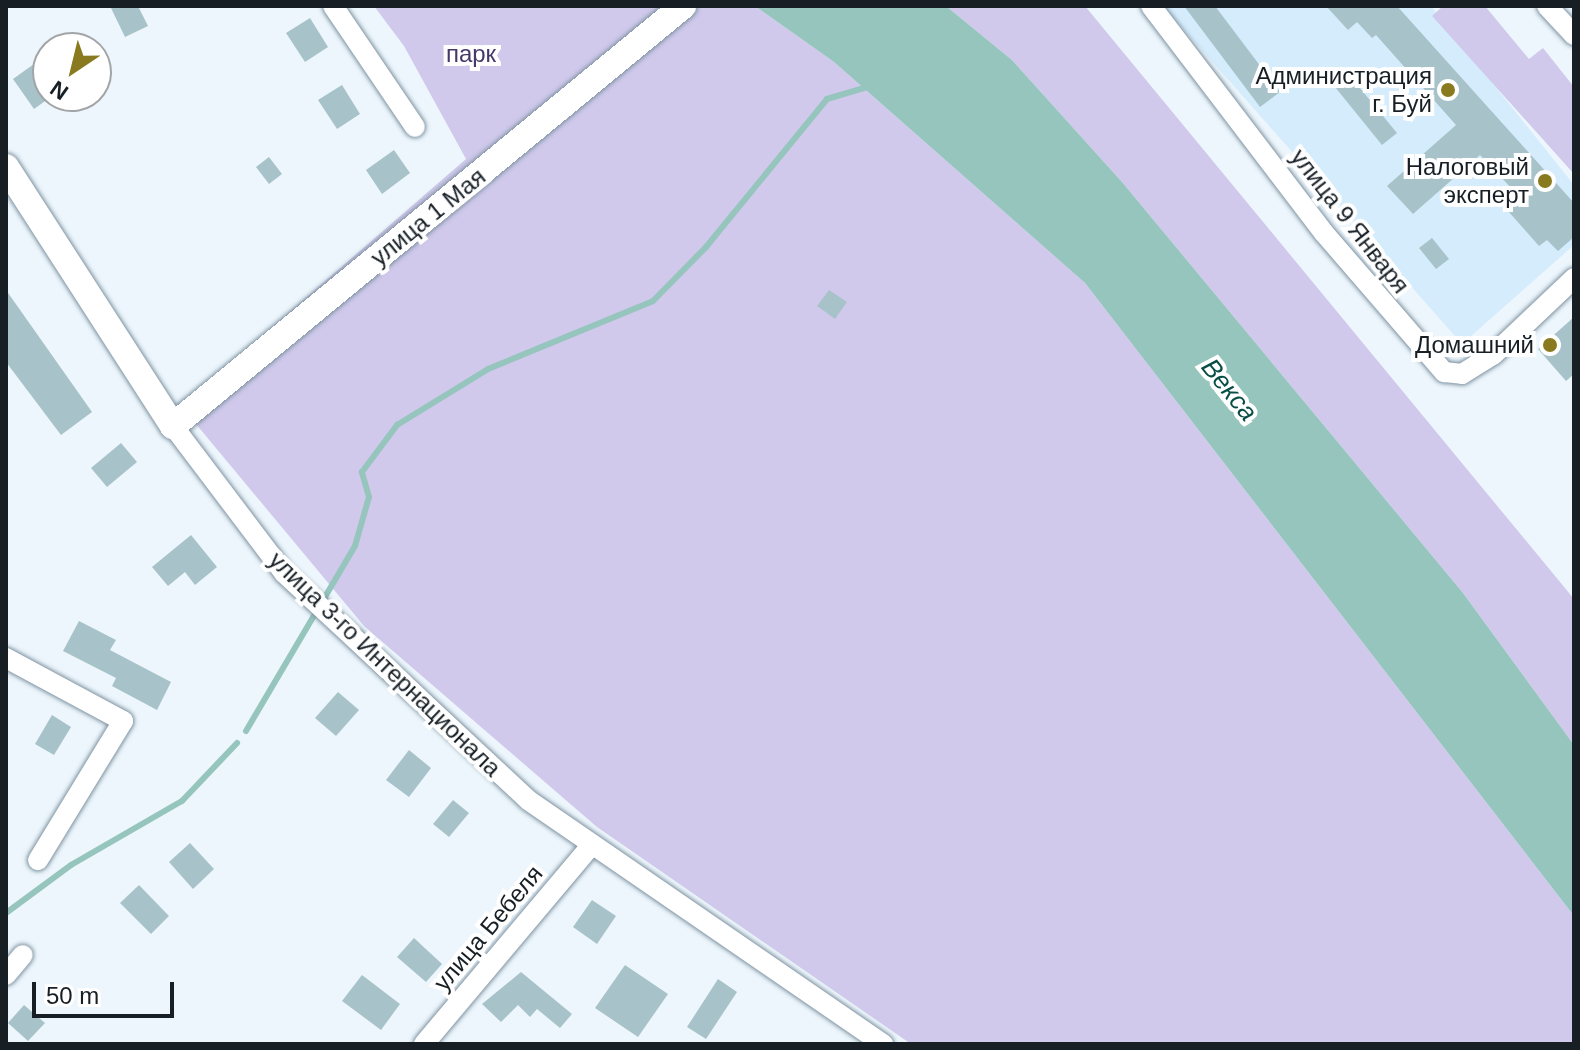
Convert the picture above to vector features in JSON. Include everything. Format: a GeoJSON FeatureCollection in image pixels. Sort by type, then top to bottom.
{"type":"FeatureCollection","features":[{"type":"Feature","properties":{"kind":"main road","name":"улица 1 Мая"},"geometry":{"type":"LineString","coordinates":[[173,426],[683,6]]}},
{"type":"Feature","properties":{"kind":"main road","name":"улица 3-го Интернационала"},"geometry":{"type":"LineString","coordinates":[[6,167],[173,426]]}},
{"type":"Feature","properties":{"kind":"street"},"geometry":{"type":"LineString","coordinates":[[333,6],[415,127]]}},
{"type":"Feature","properties":{"kind":"street","name":"улица 9 Января"},"geometry":{"type":"LineString","coordinates":[[1151,6],[1420,351],[1444,372],[1462,374],[1493,355],[1574,278]]}},
{"type":"Feature","properties":{"kind":"street"},"geometry":{"type":"LineString","coordinates":[[1547,6],[1574,35]]}},
{"type":"Feature","properties":{"kind":"street","name":"улица 3-го Интернационала"},"geometry":{"type":"LineString","coordinates":[[173,426],[284,573],[528,800],[883,1044]]}},
{"type":"Feature","properties":{"kind":"street"},"geometry":{"type":"LineString","coordinates":[[6,658],[123,721],[38,860]]}},
{"type":"Feature","properties":{"kind":"street","name":"улица Бебеля"},"geometry":{"type":"LineString","coordinates":[[424,1044],[591,846]]}},
{"type":"Feature","properties":{"kind":"street"},"geometry":{"type":"LineString","coordinates":[[6,975],[23,955]]}},
{"type":"Feature","properties":{"kind":"shaded area"},"geometry":{"type":"Polygon","coordinates":[[[1163,6],[1431,6],[1574,185],[1574,245],[1462,344],[1163,6]]]}},
{"type":"Feature","properties":{"kind":"green space","name":"парк"},"geometry":{"type":"Polygon","coordinates":[[[374,6],[755,6],[834,62],[1085,283],[1574,916],[1574,1044],[911,1044],[597,827],[364,626],[181,406],[466,159],[404,46],[374,6]]]}},
{"type":"Feature","properties":{"kind":"green space"},"geometry":{"type":"Polygon","coordinates":[[[946,6],[1085,6],[1574,599],[1574,745],[1463,593],[1122,182],[1012,60],[946,6]]]}},
{"type":"Feature","properties":{"kind":"green space"},"geometry":{"type":"Polygon","coordinates":[[[1443,6],[1485,6],[1529,59],[1543,48],[1574,87],[1574,174],[1432,16],[1443,6]]]}},
{"type":"Feature","properties":{"kind":"water","name":"Векса"},"geometry":{"type":"Polygon","coordinates":[[[755,6],[946,6],[1012,60],[1122,182],[1463,593],[1574,745],[1574,916],[1085,283],[834,62],[755,6]]]}},
{"type":"Feature","properties":{"kind":"building"},"geometry":{"type":"Polygon","coordinates":[[[110,6],[138,6],[148,26],[125,37],[110,6]]]}},
{"type":"Feature","properties":{"kind":"building"},"geometry":{"type":"Polygon","coordinates":[[[1184,6],[1215,6],[1280,92],[1260,107],[1184,6]]]}},
{"type":"Feature","properties":{"kind":"building"},"geometry":{"type":"Polygon","coordinates":[[[1326,6],[1397,6],[1574,203],[1574,237],[1558,251],[1547,240],[1539,246],[1500,202],[1513,190],[1480,155],[1413,214],[1387,186],[1456,125],[1376,35],[1372,38],[1357,22],[1348,30],[1326,6]]]}},
{"type":"Feature","properties":{"kind":"building"},"geometry":{"type":"Polygon","coordinates":[[[310,18],[328,47],[305,62],[286,33],[310,18]]]}},
{"type":"Feature","properties":{"kind":"building"},"geometry":{"type":"Polygon","coordinates":[[[32,65],[32,106],[13,79],[32,65]]]}},
{"type":"Feature","properties":{"kind":"building"},"geometry":{"type":"Polygon","coordinates":[[[1350,76],[1397,133],[1382,145],[1335,87],[1350,76]]]}},
{"type":"Feature","properties":{"kind":"building"},"geometry":{"type":"Polygon","coordinates":[[[342,85],[360,114],[337,129],[318,100],[342,85]]]}},
{"type":"Feature","properties":{"kind":"building"},"geometry":{"type":"Polygon","coordinates":[[[394,150],[410,173],[382,194],[366,170],[394,150]]]}},
{"type":"Feature","properties":{"kind":"building"},"geometry":{"type":"Polygon","coordinates":[[[269,157],[282,174],[269,184],[256,167],[269,157]]]}},
{"type":"Feature","properties":{"kind":"building"},"geometry":{"type":"Polygon","coordinates":[[[1432,238],[1449,259],[1436,269],[1419,248],[1432,238]]]}},
{"type":"Feature","properties":{"kind":"building"},"geometry":{"type":"Polygon","coordinates":[[[6,290],[92,412],[61,435],[6,362],[6,290]]]}},
{"type":"Feature","properties":{"kind":"building"},"geometry":{"type":"Polygon","coordinates":[[[829,290],[847,302],[835,319],[817,306],[829,290]]]}},
{"type":"Feature","properties":{"kind":"building"},"geometry":{"type":"Polygon","coordinates":[[[1574,317],[1574,374],[1566,381],[1538,349],[1574,317]]]}},
{"type":"Feature","properties":{"kind":"building"},"geometry":{"type":"Polygon","coordinates":[[[121,443],[137,462],[107,487],[91,468],[121,443]]]}},
{"type":"Feature","properties":{"kind":"building"},"geometry":{"type":"Polygon","coordinates":[[[191,535],[217,567],[195,585],[185,572],[168,586],[152,567],[191,535]]]}},
{"type":"Feature","properties":{"kind":"building"},"geometry":{"type":"Polygon","coordinates":[[[79,621],[116,640],[110,650],[171,682],[157,710],[112,686],[116,678],[63,651],[79,621]]]}},
{"type":"Feature","properties":{"kind":"building"},"geometry":{"type":"Polygon","coordinates":[[[338,692],[359,710],[336,736],[315,718],[338,692]]]}},
{"type":"Feature","properties":{"kind":"building"},"geometry":{"type":"Polygon","coordinates":[[[52,715],[71,727],[54,755],[35,744],[52,715]]]}},
{"type":"Feature","properties":{"kind":"building"},"geometry":{"type":"Polygon","coordinates":[[[409,750],[431,768],[409,797],[386,780],[409,750]]]}},
{"type":"Feature","properties":{"kind":"building"},"geometry":{"type":"Polygon","coordinates":[[[453,800],[469,813],[449,837],[433,824],[453,800]]]}},
{"type":"Feature","properties":{"kind":"building"},"geometry":{"type":"Polygon","coordinates":[[[190,843],[214,869],[193,889],[169,862],[190,843]]]}},
{"type":"Feature","properties":{"kind":"building"},"geometry":{"type":"Polygon","coordinates":[[[139,885],[169,916],[151,934],[120,903],[139,885]]]}},
{"type":"Feature","properties":{"kind":"building"},"geometry":{"type":"Polygon","coordinates":[[[592,900],[616,916],[597,944],[573,927],[592,900]]]}},
{"type":"Feature","properties":{"kind":"building"},"geometry":{"type":"Polygon","coordinates":[[[414,938],[442,964],[426,982],[397,957],[414,938]]]}},
{"type":"Feature","properties":{"kind":"building"},"geometry":{"type":"Polygon","coordinates":[[[625,965],[668,994],[638,1037],[595,1008],[625,965]]]}},
{"type":"Feature","properties":{"kind":"building"},"geometry":{"type":"Polygon","coordinates":[[[521,972],[572,1014],[560,1028],[537,1009],[530,1017],[518,1005],[501,1022],[482,1004],[521,972]]]}},
{"type":"Feature","properties":{"kind":"building"},"geometry":{"type":"Polygon","coordinates":[[[362,975],[400,1004],[381,1030],[342,1001],[362,975]]]}},
{"type":"Feature","properties":{"kind":"building"},"geometry":{"type":"Polygon","coordinates":[[[718,979],[737,992],[706,1039],[687,1027],[718,979]]]}},
{"type":"Feature","properties":{"kind":"building"},"geometry":{"type":"Polygon","coordinates":[[[24,1005],[45,1023],[28,1041],[8,1023],[24,1005]]]}},
{"type":"Feature","properties":{"kind":"waterway"},"geometry":{"type":"LineString","coordinates":[[246,731],[355,546],[369,497],[362,472],[397,425],[488,369],[653,301],[706,247],[827,99],[871,86]]}},
{"type":"Feature","properties":{"kind":"waterway"},"geometry":{"type":"LineString","coordinates":[[6,913],[71,865],[182,801],[237,743]]}},
{"type":"Feature","properties":{"kind":"place","name":"Администрация г. Буй"},"geometry":{"type":"Point","coordinates":[1448,90]}},
{"type":"Feature","properties":{"kind":"place","name":"Налоговый эксперт"},"geometry":{"type":"Point","coordinates":[1545,181]}},
{"type":"Feature","properties":{"kind":"place","name":"Домашний"},"geometry":{"type":"Point","coordinates":[1550,345]}}]}
